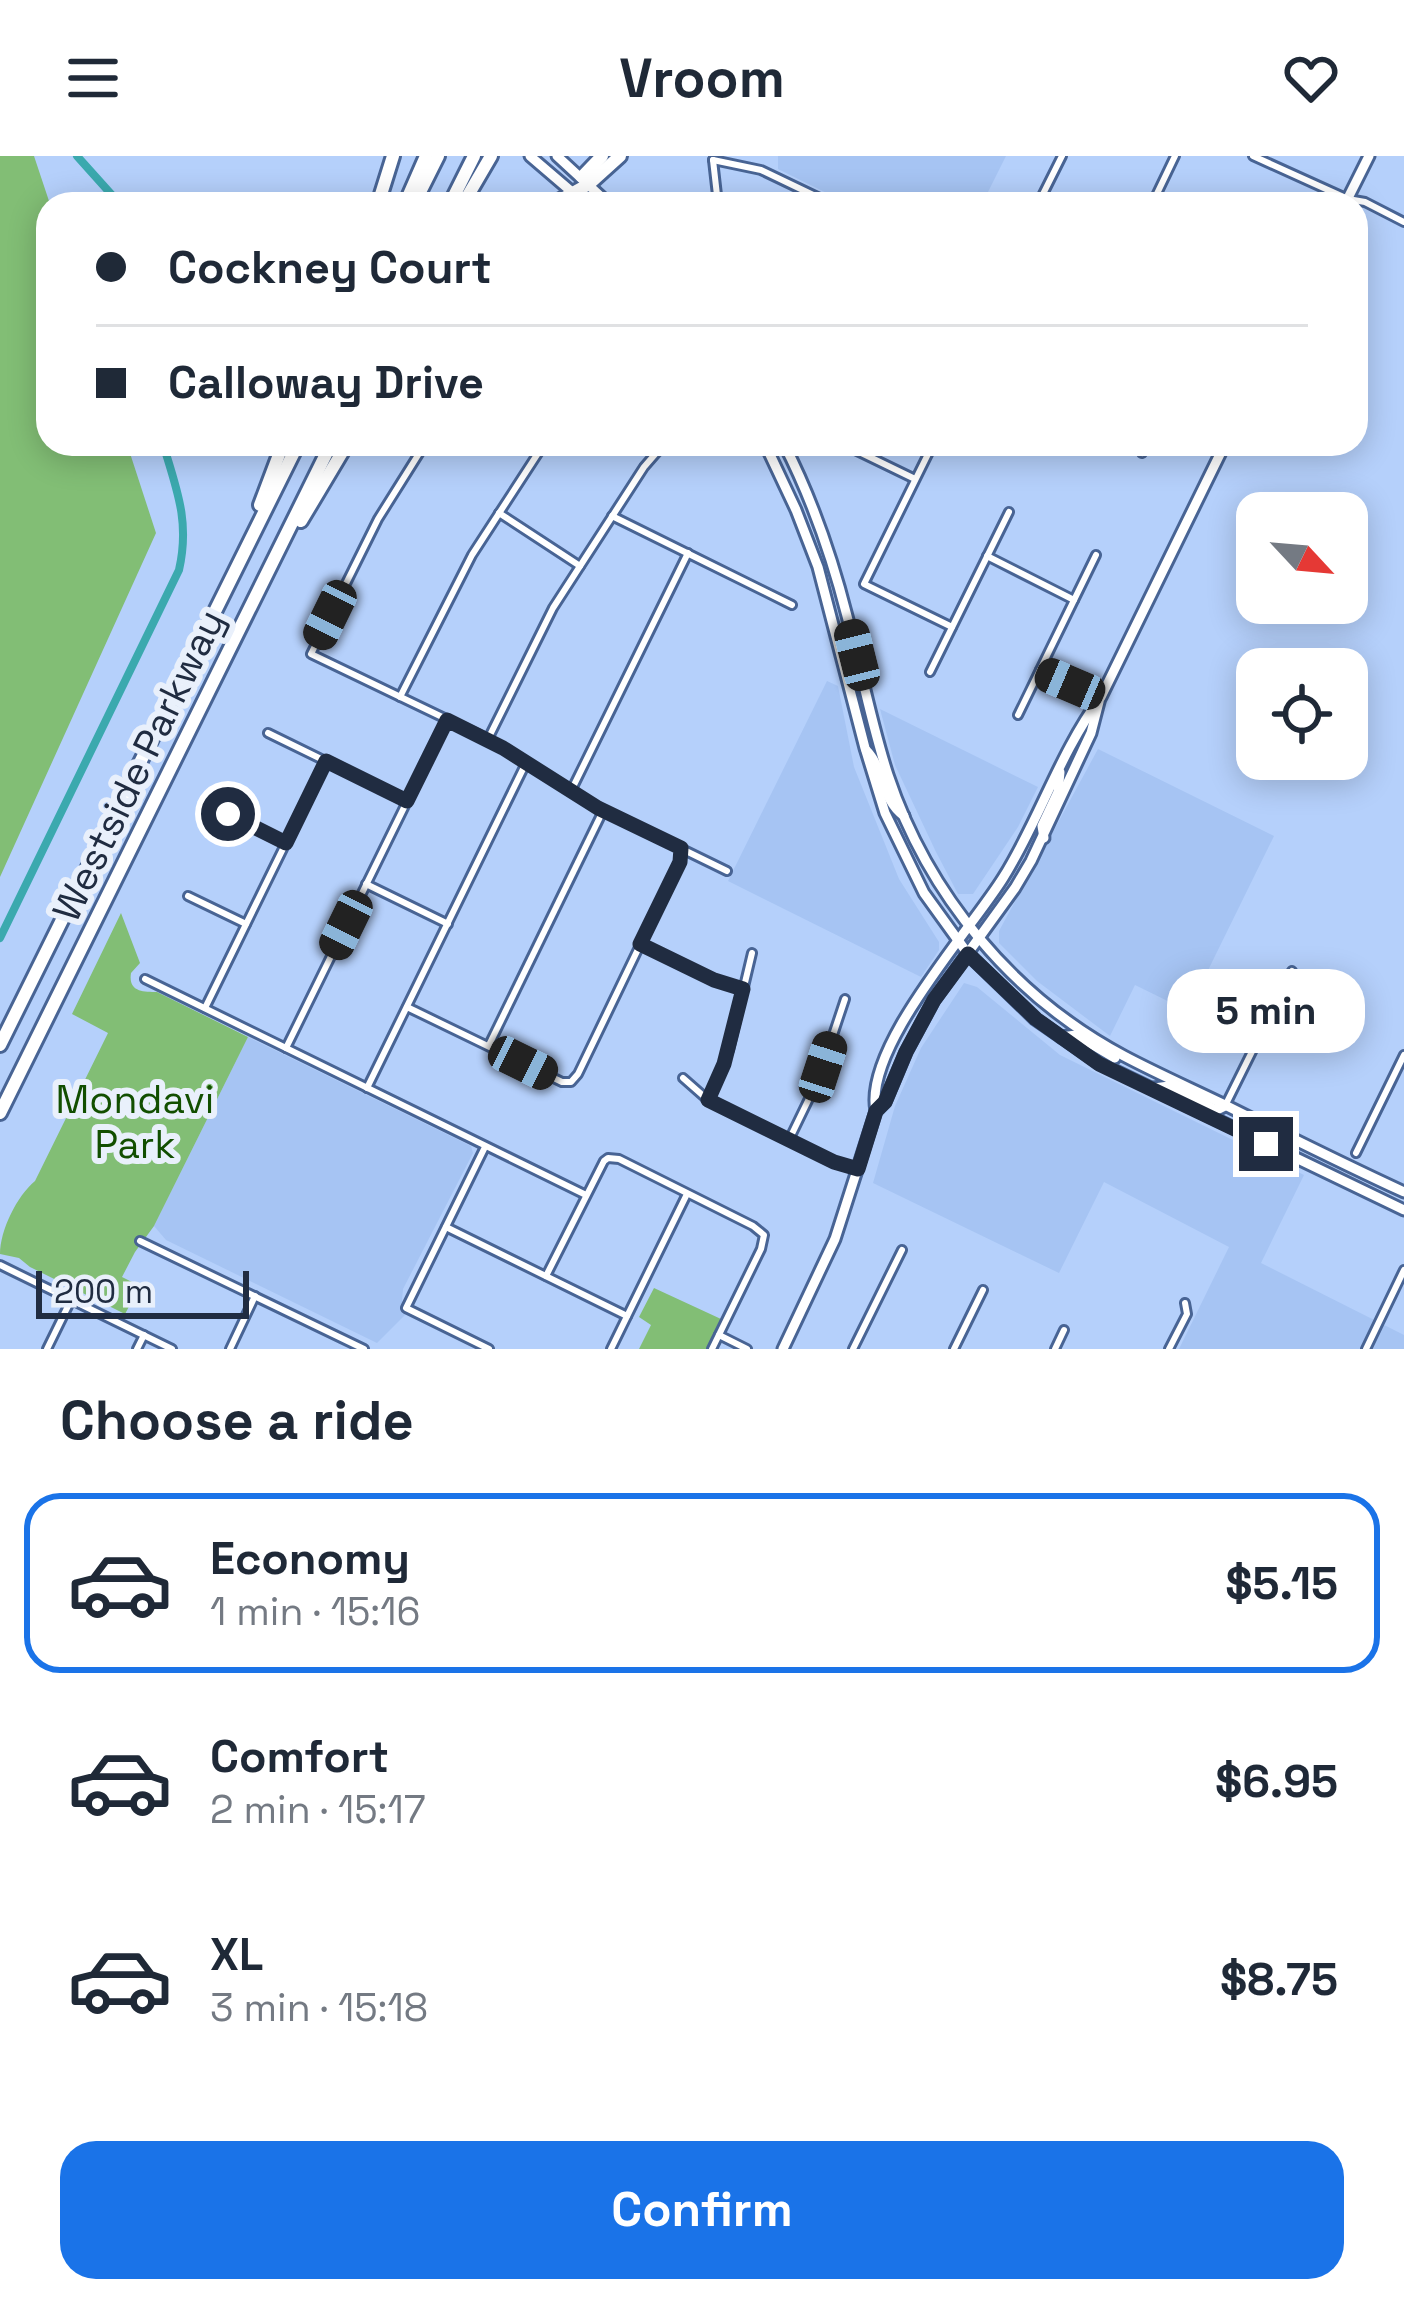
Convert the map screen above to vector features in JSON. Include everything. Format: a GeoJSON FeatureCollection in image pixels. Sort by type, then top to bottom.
{"type":"FeatureCollection","features":[{"type":"Feature","properties":{"kind":"highway"},"geometry":{"type":"LineString","coordinates":[[382,192],[394,156]]}},
{"type":"Feature","properties":{"kind":"highway"},"geometry":{"type":"LineString","coordinates":[[410,192],[426,156]]}},
{"type":"Feature","properties":{"kind":"highway"},"geometry":{"type":"LineString","coordinates":[[420,192],[438,156]]}},
{"type":"Feature","properties":{"kind":"highway"},"geometry":{"type":"LineString","coordinates":[[456,192],[474,156]]}},
{"type":"Feature","properties":{"kind":"highway"},"geometry":{"type":"LineString","coordinates":[[470,192],[491,156]]}},
{"type":"Feature","properties":{"kind":"highway"},"geometry":{"type":"LineString","coordinates":[[575,192],[602,156]]}},
{"type":"Feature","properties":{"kind":"highway"},"geometry":{"type":"LineString","coordinates":[[585,181],[620,156]]}},
{"type":"Feature","properties":{"kind":"highway"},"geometry":{"type":"LineString","coordinates":[[240,561],[279,456]]}},
{"type":"Feature","properties":{"kind":"highway","name":"Westside Parkway"},"geometry":{"type":"LineString","coordinates":[[0,1046],[292,456]]}},
{"type":"Feature","properties":{"kind":"highway","name":"Westside Parkway"},"geometry":{"type":"LineString","coordinates":[[0,1113],[325,456]]}},
{"type":"Feature","properties":{"kind":"highway"},"geometry":{"type":"LineString","coordinates":[[269,566],[340,456]]}},
{"type":"Feature","properties":{"kind":"main road"},"geometry":{"type":"LineString","coordinates":[[530,156],[573,192]]}},
{"type":"Feature","properties":{"kind":"main road"},"geometry":{"type":"LineString","coordinates":[[557,156],[596,192]]}},
{"type":"Feature","properties":{"kind":"main road"},"geometry":{"type":"LineString","coordinates":[[1352,192],[1370,156]]}},
{"type":"Feature","properties":{"kind":"main road"},"geometry":{"type":"LineString","coordinates":[[771,456],[818,567],[865,748],[898,844],[924,893],[968,954],[1016,1003],[1099,1064],[1404,1210]]}},
{"type":"Feature","properties":{"kind":"main road"},"geometry":{"type":"LineString","coordinates":[[789,456],[828,550],[880,748],[904,816],[933,874],[978,940],[1025,987],[1132,1060],[1404,1192]]}},
{"type":"Feature","properties":{"kind":"main road"},"geometry":{"type":"LineString","coordinates":[[876,1111],[873,1096],[897,1035],[925,986],[1004,877],[1078,728],[1101,697],[1219,456]]}},
{"type":"Feature","properties":{"kind":"main road"},"geometry":{"type":"LineString","coordinates":[[852,696],[863,707],[871,737],[880,748]]}},
{"type":"Feature","properties":{"kind":"main road"},"geometry":{"type":"LineString","coordinates":[[782,1349],[825,1262],[876,1111],[885,1102],[928,1011],[1015,888],[1044,838],[1091,733],[1101,697]]}},
{"type":"Feature","properties":{"kind":"main road"},"geometry":{"type":"LineString","coordinates":[[865,748],[875,759],[893,808],[904,816]]}},
{"type":"Feature","properties":{"kind":"main road"},"geometry":{"type":"LineString","coordinates":[[1044,838],[1042,826],[1058,792],[1062,761]]}},
{"type":"Feature","properties":{"kind":"main road"},"geometry":{"type":"LineString","coordinates":[[1060,1037],[1076,1035],[1120,1062],[1132,1060]]}},
{"type":"Feature","properties":{"kind":"main road"},"geometry":{"type":"LineString","coordinates":[[1148,1088],[1169,1086],[1214,1109],[1225,1106]]}},
{"type":"Feature","properties":{"kind":"street"},"geometry":{"type":"LineString","coordinates":[[1044,192],[1062,156]]}},
{"type":"Feature","properties":{"kind":"street"},"geometry":{"type":"LineString","coordinates":[[1158,192],[1175,156]]}},
{"type":"Feature","properties":{"kind":"street"},"geometry":{"type":"LineString","coordinates":[[1253,156],[1328,192]]}},
{"type":"Feature","properties":{"kind":"street"},"geometry":{"type":"LineString","coordinates":[[717,192],[713,158],[761,170],[807,192]]}},
{"type":"Feature","properties":{"kind":"street"},"geometry":{"type":"LineString","coordinates":[[1368,204],[1404,222]]}},
{"type":"Feature","properties":{"kind":"street"},"geometry":{"type":"LineString","coordinates":[[417,456],[378,519],[311,653],[488,740],[603,811],[728,871]]}},
{"type":"Feature","properties":{"kind":"street"},"geometry":{"type":"LineString","coordinates":[[400,697],[457,582],[536,456]]}},
{"type":"Feature","properties":{"kind":"street"},"geometry":{"type":"LineString","coordinates":[[488,740],[547,617],[654,456]]}},
{"type":"Feature","properties":{"kind":"street"},"geometry":{"type":"LineString","coordinates":[[868,456],[915,479]]}},
{"type":"Feature","properties":{"kind":"street"},"geometry":{"type":"LineString","coordinates":[[927,456],[864,584],[952,627]]}},
{"type":"Feature","properties":{"kind":"street"},"geometry":{"type":"LineString","coordinates":[[930,672],[1009,512]]}},
{"type":"Feature","properties":{"kind":"street"},"geometry":{"type":"LineString","coordinates":[[499,513],[580,566]]}},
{"type":"Feature","properties":{"kind":"street"},"geometry":{"type":"LineString","coordinates":[[612,516],[792,604]]}},
{"type":"Feature","properties":{"kind":"street"},"geometry":{"type":"LineString","coordinates":[[571,791],[688,553]]}},
{"type":"Feature","properties":{"kind":"street"},"geometry":{"type":"LineString","coordinates":[[1018,715],[1096,555]]}},
{"type":"Feature","properties":{"kind":"street"},"geometry":{"type":"LineString","coordinates":[[987,556],[1074,600]]}},
{"type":"Feature","properties":{"kind":"street"},"geometry":{"type":"LineString","coordinates":[[1040,670],[1101,697]]}},
{"type":"Feature","properties":{"kind":"street"},"geometry":{"type":"LineString","coordinates":[[286,1048],[447,720]]}},
{"type":"Feature","properties":{"kind":"street"},"geometry":{"type":"LineString","coordinates":[[268,733],[407,801]]}},
{"type":"Feature","properties":{"kind":"street"},"geometry":{"type":"LineString","coordinates":[[205,1008],[326,761]]}},
{"type":"Feature","properties":{"kind":"street"},"geometry":{"type":"LineString","coordinates":[[368,1088],[526,763]]}},
{"type":"Feature","properties":{"kind":"street"},"geometry":{"type":"LineString","coordinates":[[489,1046],[603,811]]}},
{"type":"Feature","properties":{"kind":"street"},"geometry":{"type":"LineString","coordinates":[[228,814],[286,843]]}},
{"type":"Feature","properties":{"kind":"street"},"geometry":{"type":"LineString","coordinates":[[407,1006],[562,1082],[571,1082],[680,862],[681,848]]}},
{"type":"Feature","properties":{"kind":"street"},"geometry":{"type":"LineString","coordinates":[[366,884],[448,924]]}},
{"type":"Feature","properties":{"kind":"street"},"geometry":{"type":"LineString","coordinates":[[188,896],[246,924]]}},
{"type":"Feature","properties":{"kind":"street"},"geometry":{"type":"LineString","coordinates":[[640,944],[743,989]]}},
{"type":"Feature","properties":{"kind":"street"},"geometry":{"type":"LineString","coordinates":[[708,1100],[724,1064],[752,953]]}},
{"type":"Feature","properties":{"kind":"street"},"geometry":{"type":"LineString","coordinates":[[1225,1106],[1292,971]]}},
{"type":"Feature","properties":{"kind":"street"},"geometry":{"type":"LineString","coordinates":[[145,979],[586,1195]]}},
{"type":"Feature","properties":{"kind":"street"},"geometry":{"type":"LineString","coordinates":[[789,1139],[818,1080],[845,999]]}},
{"type":"Feature","properties":{"kind":"street"},"geometry":{"type":"LineString","coordinates":[[1356,1153],[1404,1055]]}},
{"type":"Feature","properties":{"kind":"street"},"geometry":{"type":"LineString","coordinates":[[1395,1074],[1404,1078]]}},
{"type":"Feature","properties":{"kind":"street"},"geometry":{"type":"LineString","coordinates":[[683,1078],[708,1100],[834,1162],[858,1169]]}},
{"type":"Feature","properties":{"kind":"street"},"geometry":{"type":"LineString","coordinates":[[485,1146],[406,1308],[489,1349]]}},
{"type":"Feature","properties":{"kind":"street"},"geometry":{"type":"LineString","coordinates":[[546,1276],[604,1161],[619,1159],[764,1235],[715,1348]]}},
{"type":"Feature","properties":{"kind":"street"},"geometry":{"type":"LineString","coordinates":[[611,1349],[687,1194]]}},
{"type":"Feature","properties":{"kind":"street"},"geometry":{"type":"LineString","coordinates":[[446,1227],[627,1316]]}},
{"type":"Feature","properties":{"kind":"street"},"geometry":{"type":"LineString","coordinates":[[140,1241],[364,1349]]}},
{"type":"Feature","properties":{"kind":"street"},"geometry":{"type":"LineString","coordinates":[[853,1349],[902,1250]]}},
{"type":"Feature","properties":{"kind":"street"},"geometry":{"type":"LineString","coordinates":[[0,1265],[172,1349]]}},
{"type":"Feature","properties":{"kind":"street"},"geometry":{"type":"LineString","coordinates":[[1366,1349],[1404,1270]]}},
{"type":"Feature","properties":{"kind":"street"},"geometry":{"type":"LineString","coordinates":[[954,1349],[983,1290]]}},
{"type":"Feature","properties":{"kind":"street"},"geometry":{"type":"LineString","coordinates":[[230,1349],[256,1296]]}},
{"type":"Feature","properties":{"kind":"street"},"geometry":{"type":"LineString","coordinates":[[47,1349],[71,1300]]}},
{"type":"Feature","properties":{"kind":"street"},"geometry":{"type":"LineString","coordinates":[[1169,1349],[1186,1314],[1185,1303]]}},
{"type":"Feature","properties":{"kind":"street"},"geometry":{"type":"LineString","coordinates":[[1055,1349],[1064,1330]]}},
{"type":"Feature","properties":{"kind":"street"},"geometry":{"type":"LineString","coordinates":[[137,1349],[144,1335]]}},
{"type":"Feature","properties":{"kind":"street"},"geometry":{"type":"LineString","coordinates":[[719,1335],[746,1349]]}},
{"type":"Feature","properties":{"kind":"shaded area"},"geometry":{"type":"Polygon","coordinates":[[[778,156],[1006,156],[988,192],[825,192],[778,169],[778,156]]]}},
{"type":"Feature","properties":{"kind":"shaded area"},"geometry":{"type":"Polygon","coordinates":[[[827,681],[838,686],[854,767],[899,879],[939,942],[939,950],[921,977],[728,881],[827,681]]]}},
{"type":"Feature","properties":{"kind":"shaded area"},"geometry":{"type":"Polygon","coordinates":[[[880,709],[1038,787],[1018,827],[973,894],[958,894],[936,852],[895,765],[880,709]]]}},
{"type":"Feature","properties":{"kind":"shaded area"},"geometry":{"type":"Polygon","coordinates":[[[1098,749],[1274,836],[1188,1011],[1135,985],[1110,1036],[1037,981],[999,943],[999,931],[1098,749]]]}},
{"type":"Feature","properties":{"kind":"shaded area"},"geometry":{"type":"Polygon","coordinates":[[[964,983],[977,987],[1060,1055],[1304,1175],[1261,1263],[1404,1335],[1404,1349],[1179,1349],[1229,1247],[1104,1182],[1059,1273],[873,1183],[895,1106],[921,1048],[964,983]]]}},
{"type":"Feature","properties":{"kind":"shaded area"},"geometry":{"type":"Polygon","coordinates":[[[248,1037],[471,1146],[473,1153],[403,1289],[406,1314],[377,1343],[166,1240],[154,1226],[248,1037]]]}},
{"type":"Feature","properties":{"kind":"green space"},"geometry":{"type":"Polygon","coordinates":[[[0,156],[34,156],[46,192],[36,192],[36,456],[131,456],[156,533],[0,877],[0,156]]]}},
{"type":"Feature","properties":{"kind":"green space","name":"Mondavi Park"},"geometry":{"type":"Polygon","coordinates":[[[121,913],[140,963],[131,973],[134,987],[157,992],[248,1037],[154,1226],[122,1277],[140,1286],[125,1314],[19,1258],[0,1254],[11,1214],[35,1181],[108,1033],[72,1014],[121,913]]]}},
{"type":"Feature","properties":{"kind":"green space"},"geometry":{"type":"Polygon","coordinates":[[[654,1288],[721,1319],[706,1349],[639,1349],[651,1325],[639,1317],[654,1288]]]}},
{"type":"Feature","properties":{"kind":"waterway"},"geometry":{"type":"LineString","coordinates":[[77,156],[109,192]]}},
{"type":"Feature","properties":{"kind":"waterway"},"geometry":{"type":"LineString","coordinates":[[0,938],[179,570],[182,521],[167,456]]}},
{"type":"Feature","properties":{"kind":"route"},"geometry":{"type":"LineString","coordinates":[[228,814],[286,843],[326,761],[407,801],[447,720],[503,748],[598,808],[681,848],[680,862],[640,944],[743,989],[729,1050],[708,1100],[834,1162],[858,1169],[876,1111],[885,1102],[906,1052],[934,1000],[968,954],[1036,1019],[1099,1064],[1266,1144]]}}]}
